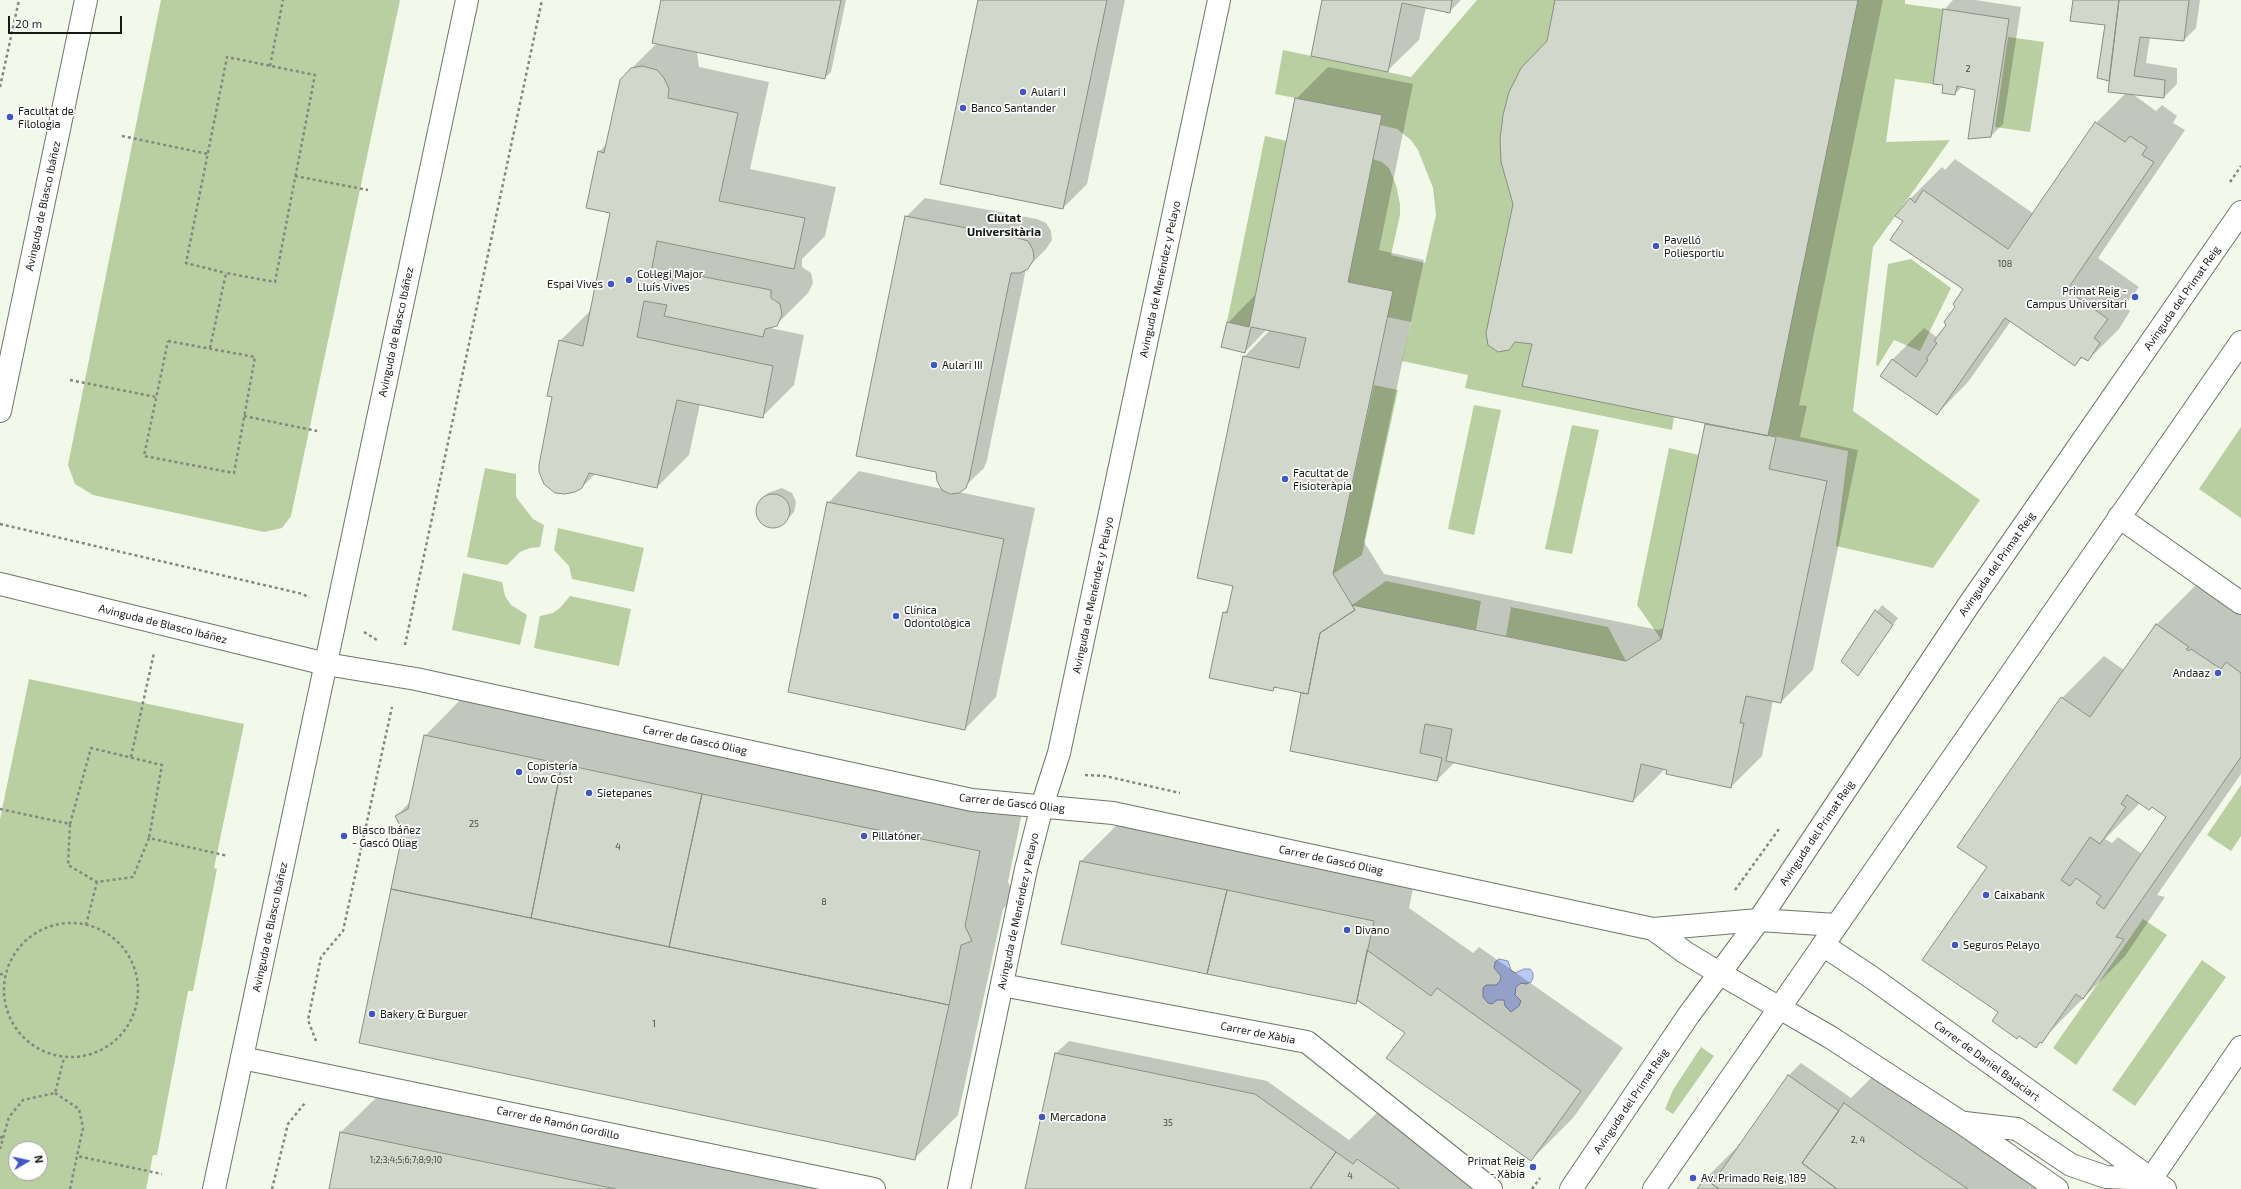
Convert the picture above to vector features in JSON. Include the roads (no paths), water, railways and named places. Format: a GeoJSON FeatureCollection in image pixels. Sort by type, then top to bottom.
{"type":"FeatureCollection","features":[{"type":"Feature","properties":{"kind":"street","name":"Avinguda de Blasco Ibáñez"},"geometry":{"type":"LineString","coordinates":[[0,411],[86,0]]}},
{"type":"Feature","properties":{"kind":"street","name":"Avinguda de Blasco Ibáñez"},"geometry":{"type":"LineString","coordinates":[[214,1189],[467,0]]}},
{"type":"Feature","properties":{"kind":"street","name":"Avinguda de Menéndez y Pelayo"},"geometry":{"type":"LineString","coordinates":[[960,1189],[1026,869],[1042,806],[1059,753],[1219,0]]}},
{"type":"Feature","properties":{"kind":"street","name":"Avinguda del Primat Reig"},"geometry":{"type":"LineString","coordinates":[[1571,1189],[1719,974],[1759,920],[1968,606],[2241,212]]}},
{"type":"Feature","properties":{"kind":"street"},"geometry":{"type":"LineString","coordinates":[[1654,1189],[2241,342]]}},
{"type":"Feature","properties":{"kind":"street"},"geometry":{"type":"LineString","coordinates":[[2119,517],[2241,602]]}},
{"type":"Feature","properties":{"kind":"street","name":"Avinguda de Blasco Ibáñez"},"geometry":{"type":"LineString","coordinates":[[0,584],[326,664]]}},
{"type":"Feature","properties":{"kind":"street","name":"Carrer de Gascó Oliag"},"geometry":{"type":"LineString","coordinates":[[326,664],[401,666],[972,800],[1113,813],[1653,928],[1759,920]]}},
{"type":"Feature","properties":{"kind":"street"},"geometry":{"type":"LineString","coordinates":[[1759,920],[1836,925]]}},
{"type":"Feature","properties":{"kind":"street","name":"Carrer de Gascó Oliag"},"geometry":{"type":"LineString","coordinates":[[1653,928],[1686,953],[1719,974]]}},
{"type":"Feature","properties":{"kind":"street","name":"Carrer de Daniel Balaciart"},"geometry":{"type":"LineString","coordinates":[[1823,945],[1871,977],[2157,1186]]}},
{"type":"Feature","properties":{"kind":"street"},"geometry":{"type":"LineString","coordinates":[[1719,974],[1830,1037],[1962,1123],[2057,1189]]}},
{"type":"Feature","properties":{"kind":"street","name":"Carrer de Xàbia"},"geometry":{"type":"LineString","coordinates":[[1002,984],[1307,1042],[1491,1189]]}},
{"type":"Feature","properties":{"kind":"street"},"geometry":{"type":"LineString","coordinates":[[1962,1123],[2017,1129],[2070,1164],[2106,1177],[2157,1186],[2241,1047]]}},
{"type":"Feature","properties":{"kind":"street","name":"Carrer de Ramón Gordillo"},"geometry":{"type":"LineString","coordinates":[[242,1058],[874,1189]]}},
{"type":"Feature","properties":{"kind":"water"},"geometry":{"type":"Polygon","coordinates":[[[1499,959],[1508,961],[1511,970],[1515,973],[1524,969],[1530,969],[1533,973],[1531,982],[1526,984],[1521,983],[1516,987],[1515,995],[1521,1001],[1519,1006],[1511,1012],[1505,1006],[1504,1000],[1497,1000],[1492,1004],[1488,1003],[1483,997],[1483,988],[1486,985],[1496,985],[1500,981],[1501,976],[1494,968],[1495,962],[1499,959]]]}},
{"type":"Feature","properties":{"kind":"place","name":"Aulari I"},"geometry":{"type":"Point","coordinates":[1023,92]}},
{"type":"Feature","properties":{"kind":"place","name":"Banco Santander"},"geometry":{"type":"Point","coordinates":[963,108]}},
{"type":"Feature","properties":{"kind":"place","name":"Facultat de Filologia"},"geometry":{"type":"Point","coordinates":[10,117]}},
{"type":"Feature","properties":{"kind":"place","name":"Pavelló Poliesportiu"},"geometry":{"type":"Point","coordinates":[1656,246]}},
{"type":"Feature","properties":{"kind":"place","name":"Col·legi Major Lluís Vives"},"geometry":{"type":"Point","coordinates":[629,280]}},
{"type":"Feature","properties":{"kind":"place","name":"Espai Vives"},"geometry":{"type":"Point","coordinates":[611,284]}},
{"type":"Feature","properties":{"kind":"place","name":"Primat Reig - Campus Universitari"},"geometry":{"type":"Point","coordinates":[2135,297]}},
{"type":"Feature","properties":{"kind":"place","name":"Aulari III"},"geometry":{"type":"Point","coordinates":[934,365]}},
{"type":"Feature","properties":{"kind":"place","name":"Facultat de Fisioteràpia"},"geometry":{"type":"Point","coordinates":[1285,479]}},
{"type":"Feature","properties":{"kind":"place","name":"Clínica Odontològica"},"geometry":{"type":"Point","coordinates":[896,616]}},
{"type":"Feature","properties":{"kind":"place","name":"Andaaz"},"geometry":{"type":"Point","coordinates":[2218,673]}},
{"type":"Feature","properties":{"kind":"place","name":"Copistería Low Cost"},"geometry":{"type":"Point","coordinates":[519,772]}},
{"type":"Feature","properties":{"kind":"place","name":"Sietepanes"},"geometry":{"type":"Point","coordinates":[589,793]}},
{"type":"Feature","properties":{"kind":"place","name":"Blasco Ibáñez - Gascó Oliag"},"geometry":{"type":"Point","coordinates":[344,836]}},
{"type":"Feature","properties":{"kind":"place","name":"Pillatóner"},"geometry":{"type":"Point","coordinates":[864,836]}},
{"type":"Feature","properties":{"kind":"place","name":"Caixabank"},"geometry":{"type":"Point","coordinates":[1986,895]}},
{"type":"Feature","properties":{"kind":"place","name":"Divano"},"geometry":{"type":"Point","coordinates":[1347,930]}},
{"type":"Feature","properties":{"kind":"place","name":"Seguros Pelayo"},"geometry":{"type":"Point","coordinates":[1955,945]}},
{"type":"Feature","properties":{"kind":"place","name":"Bakery & Burguer"},"geometry":{"type":"Point","coordinates":[372,1014]}},
{"type":"Feature","properties":{"kind":"place","name":"Mercadona"},"geometry":{"type":"Point","coordinates":[1042,1117]}},
{"type":"Feature","properties":{"kind":"place","name":"Primat Reig - Xàbia"},"geometry":{"type":"Point","coordinates":[1533,1167]}},
{"type":"Feature","properties":{"kind":"place","name":"Av. Primado Reig, 189"},"geometry":{"type":"Point","coordinates":[1693,1178]}},
{"type":"Feature","properties":{"kind":"district","name":"Ciutat Universitària"},"geometry":{"type":"Point","coordinates":[1004,225]}}]}
